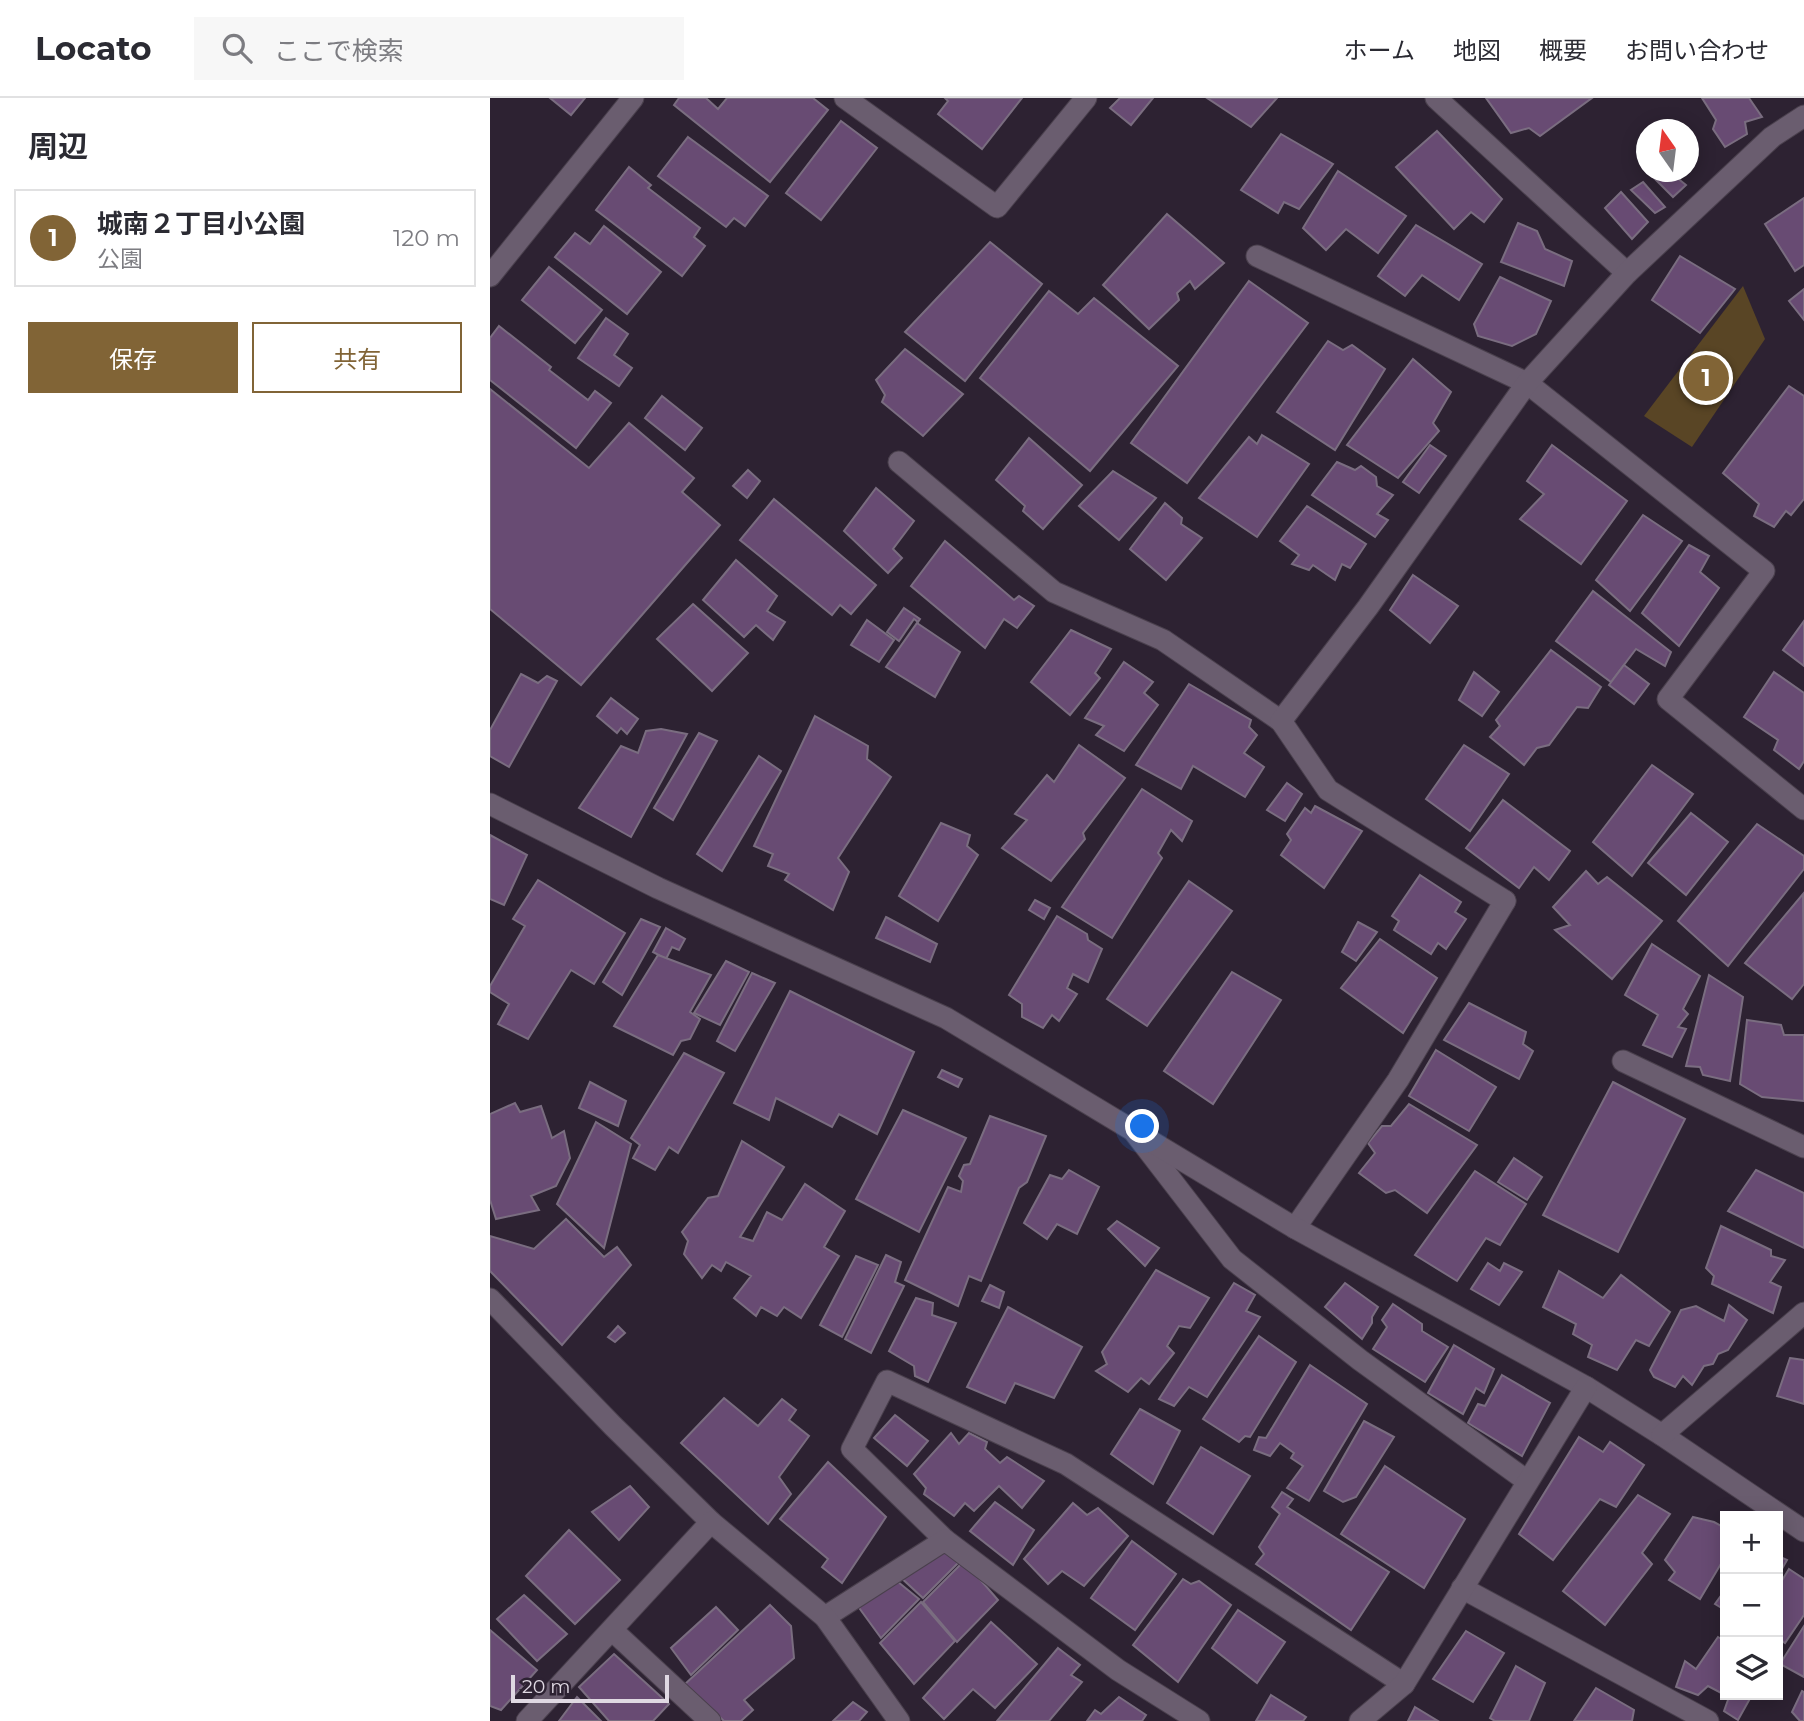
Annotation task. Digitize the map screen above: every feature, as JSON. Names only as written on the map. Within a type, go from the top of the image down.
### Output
[{"type":"street","points":[[490,276],[633,98]]},
{"type":"street","points":[[845,98],[997,206],[1086,98]]},
{"type":"street","points":[[1436,98],[1627,273]]},
{"type":"street","points":[[1281,721],[1368,607],[1527,383],[1627,273],[1772,137],[1804,116]]},
{"type":"street","points":[[1257,256],[1527,383],[1764,570],[1668,699],[1804,809]]},
{"type":"street","points":[[899,462],[1054,592],[1163,640],[1281,721],[1328,790],[1505,901],[1398,1080],[1295,1228]]},
{"type":"street","points":[[490,804],[658,888],[946,1018],[1295,1228],[1586,1387],[1804,1531]]},
{"type":"street","points":[[1623,1060],[1804,1147]]},
{"type":"street","points":[[1135,1133],[1232,1259],[1360,1360],[1527,1481]]},
{"type":"street","points":[[490,1299],[711,1522],[825,1617],[899,1721]]},
{"type":"street","points":[[1662,1435],[1804,1313]]},
{"type":"street","points":[[1199,1721],[1118,1670],[945,1539],[852,1449],[887,1381],[1066,1464],[1404,1684]]},
{"type":"street","points":[[1360,1721],[1404,1684],[1586,1387]]},
{"type":"street","points":[[527,1721],[711,1522]]},
{"type":"street","points":[[825,1617],[945,1539]]},
{"type":"street","points":[[1462,1588],[1708,1721]]},
{"type":"street","points":[[612,1630],[710,1721]]},
{"type":"shaded area","points":[[1743,286],[1765,339],[1692,447],[1644,416]]},
{"type":"building","points":[[550,98],[585,98],[571,115]]},
{"type":"building","points":[[679,98],[706,98],[718,109],[727,98],[813,98],[828,110],[770,182],[674,105]]},
{"type":"building","points":[[945,98],[1022,98],[982,149],[938,114],[948,101]]},
{"type":"building","points":[[1120,98],[1153,98],[1131,125],[1110,108]]},
{"type":"building","points":[[1207,98],[1277,98],[1251,127]]},
{"type":"building","points":[[1486,98],[1592,98],[1540,136],[1529,128],[1511,133]]},
{"type":"building","points":[[1702,98],[1749,98],[1762,117],[1745,122],[1747,134],[1725,147],[1713,129],[1716,120]]},
{"type":"building","points":[[841,121],[877,148],[821,220],[786,193]]},
{"type":"building","points":[[1437,131],[1502,199],[1484,222],[1471,212],[1454,229],[1396,167]]},
{"type":"building","points":[[1281,134],[1333,164],[1299,209],[1284,202],[1278,213],[1241,190]]},
{"type":"building","points":[[688,137],[768,196],[745,226],[734,218],[726,227],[658,176]]},
{"type":"building","points":[[629,167],[651,185],[648,188],[700,228],[694,237],[705,246],[682,276],[596,210]]},
{"type":"building","points":[[1338,171],[1406,216],[1378,253],[1346,229],[1326,250],[1303,228]]},
{"type":"building","points":[[1643,182],[1665,207],[1655,213],[1631,190]]},
{"type":"building","points":[[1658,182],[1682,182],[1686,185],[1673,197]]},
{"type":"building","points":[[1621,192],[1648,222],[1632,239],[1605,208]]},
{"type":"building","points":[[1804,198],[1804,265],[1795,271],[1765,224]]},
{"type":"building","points":[[1167,214],[1224,263],[1195,289],[1190,281],[1177,293],[1179,300],[1149,329],[1103,285]]},
{"type":"building","points":[[1518,223],[1537,231],[1545,249],[1572,261],[1564,286],[1501,262]]},
{"type":"building","points":[[1416,225],[1482,264],[1459,300],[1422,275],[1405,296],[1378,276]]},
{"type":"building","points":[[604,226],[661,272],[627,314],[555,257],[575,233],[590,244]]},
{"type":"building","points":[[990,242],[1042,284],[965,381],[905,332]]},
{"type":"building","points":[[1680,256],[1735,289],[1700,333],[1652,300]]},
{"type":"building","points":[[549,267],[602,310],[575,343],[522,300]]},
{"type":"building","points":[[1500,277],[1551,301],[1536,334],[1512,346],[1478,336],[1474,324]]},
{"type":"building","points":[[1249,281],[1308,323],[1187,483],[1131,443]]},
{"type":"building","points":[[1804,289],[1804,320],[1789,301]]},
{"type":"building","points":[[1049,291],[1078,314],[1094,298],[1178,366],[1090,471],[980,378]]},
{"type":"building","points":[[606,318],[628,334],[614,355],[632,368],[619,386],[578,358]]},
{"type":"building","points":[[499,326],[588,400],[595,391],[611,403],[576,448],[490,380],[490,338]]},
{"type":"building","points":[[1328,341],[1343,350],[1352,345],[1385,369],[1335,450],[1277,412]]},
{"type":"building","points":[[905,349],[963,394],[923,436],[882,402],[885,395],[876,380]]},
{"type":"building","points":[[1413,359],[1451,392],[1433,423],[1439,431],[1398,478],[1347,445]]},
{"type":"building","points":[[1789,386],[1804,396],[1804,499],[1791,515],[1786,511],[1774,527],[1754,516],[1759,504],[1723,473]]},
{"type":"building","points":[[490,389],[589,468],[629,423],[694,478],[682,492],[720,525],[581,685],[490,609]]},
{"type":"building","points":[[662,396],[702,428],[685,450],[645,418]]},
{"type":"building","points":[[1262,435],[1309,464],[1257,537],[1199,498],[1249,437],[1257,444]]},
{"type":"building","points":[[1029,438],[1082,485],[1043,529],[1023,511],[1025,506],[996,480]]},
{"type":"building","points":[[1430,445],[1446,456],[1419,493],[1403,482]]},
{"type":"building","points":[[1552,445],[1627,501],[1581,564],[1520,519],[1544,494],[1527,481]]},
{"type":"building","points":[[1337,462],[1355,470],[1361,466],[1376,477],[1377,486],[1393,495],[1377,514],[1388,520],[1375,537],[1312,495]]},
{"type":"building","points":[[748,470],[760,481],[747,498],[733,486]]},
{"type":"building","points":[[1113,471],[1156,498],[1119,540],[1079,506]]},
{"type":"building","points":[[876,488],[914,521],[893,549],[902,558],[888,573],[844,531]]},
{"type":"building","points":[[774,499],[876,585],[851,614],[840,605],[832,615],[740,540]]},
{"type":"building","points":[[1165,503],[1182,518],[1181,524],[1202,538],[1166,580],[1130,549]]},
{"type":"building","points":[[1307,506],[1366,544],[1350,568],[1342,564],[1335,580],[1313,565],[1309,570],[1292,564],[1299,555],[1280,541]]},
{"type":"building","points":[[1643,515],[1682,541],[1630,611],[1596,580]]},
{"type":"building","points":[[945,541],[1014,600],[1019,596],[1034,606],[1017,628],[1004,619],[985,648],[911,586]]},
{"type":"building","points":[[1689,545],[1709,556],[1700,572],[1719,588],[1679,646],[1642,613]]},
{"type":"building","points":[[736,560],[777,596],[767,611],[785,622],[773,640],[756,625],[744,637],[703,600]]},
{"type":"building","points":[[1413,575],[1458,606],[1430,643],[1390,610]]},
{"type":"building","points":[[1593,591],[1671,652],[1665,666],[1636,649],[1611,682],[1556,641]]},
{"type":"building","points":[[693,604],[748,653],[712,691],[657,639]]},
{"type":"building","points":[[904,608],[920,619],[918,622],[914,619],[899,641],[887,632]]},
{"type":"building","points":[[867,620],[894,640],[879,662],[851,645]]},
{"type":"building","points":[[1804,621],[1804,666],[1783,650]]},
{"type":"building","points":[[917,623],[960,652],[935,697],[886,667]]},
{"type":"building","points":[[1071,630],[1111,649],[1095,673],[1100,678],[1070,715],[1031,682]]},
{"type":"building","points":[[1551,650],[1601,687],[1588,708],[1577,707],[1549,745],[1537,748],[1524,765],[1490,737],[1500,726],[1496,720]]},
{"type":"building","points":[[1124,662],[1153,682],[1144,693],[1158,705],[1124,751],[1096,735],[1104,726],[1085,718]]},
{"type":"building","points":[[1624,665],[1649,684],[1634,704],[1609,685]]},
{"type":"building","points":[[1474,672],[1499,692],[1482,716],[1459,700]]},
{"type":"building","points":[[1774,672],[1804,693],[1804,761],[1799,769],[1774,750],[1778,740],[1744,717]]},
{"type":"building","points":[[521,674],[538,683],[547,676],[557,681],[509,767],[490,756],[490,730]]},
{"type":"building","points":[[1189,684],[1251,720],[1249,727],[1257,735],[1244,753],[1264,767],[1245,797],[1193,766],[1181,789],[1136,765]]},
{"type":"building","points":[[611,698],[638,719],[627,734],[621,728],[617,733],[597,716]]},
{"type":"building","points":[[815,716],[868,746],[867,759],[891,777],[838,858],[849,872],[833,910],[785,880],[789,874],[768,866],[773,854],[754,846]]},
{"type":"building","points":[[661,729],[687,734],[631,837],[579,808],[621,746],[638,753],[646,731]]},
{"type":"building","points":[[699,733],[717,741],[673,820],[654,808]]},
{"type":"building","points":[[1079,745],[1125,778],[1083,833],[1085,839],[1051,881],[1002,848],[1027,820],[1015,814],[1047,775],[1054,782]]},
{"type":"building","points":[[1464,745],[1509,774],[1470,831],[1426,799]]},
{"type":"building","points":[[759,756],[781,771],[722,871],[697,854]]},
{"type":"building","points":[[1652,765],[1693,794],[1632,876],[1593,842]]},
{"type":"building","points":[[1287,783],[1302,794],[1285,821],[1267,810]]},
{"type":"building","points":[[1142,789],[1192,821],[1182,841],[1171,830],[1158,853],[1162,858],[1112,938],[1062,907]]},
{"type":"building","points":[[1503,800],[1570,851],[1549,880],[1534,867],[1519,888],[1466,848]]},
{"type":"building","points":[[1315,806],[1362,831],[1324,888],[1281,855],[1291,840],[1287,834],[1305,808],[1311,813]]},
{"type":"building","points":[[1691,813],[1728,842],[1686,895],[1648,863]]},
{"type":"building","points":[[941,823],[970,835],[967,846],[978,855],[938,921],[899,896]]},
{"type":"building","points":[[1757,824],[1804,856],[1804,869],[1728,966],[1678,921]]},
{"type":"building","points":[[490,835],[527,855],[504,905],[490,899]]},
{"type":"building","points":[[1586,871],[1598,884],[1607,877],[1662,921],[1612,979],[1555,930],[1570,925],[1553,907]]},
{"type":"building","points":[[1420,875],[1461,902],[1455,912],[1466,919],[1446,949],[1438,943],[1431,954],[1394,930],[1399,921],[1392,916]]},
{"type":"building","points":[[538,880],[625,933],[594,984],[571,970],[528,1039],[498,1024],[509,1004],[490,992],[490,986],[525,926],[513,919]]},
{"type":"building","points":[[1189,881],[1232,911],[1147,1026],[1107,999]]},
{"type":"building","points":[[1803,894],[1804,984],[1792,999],[1745,963]]},
{"type":"building","points":[[1035,900],[1050,908],[1044,919],[1029,910]]},
{"type":"building","points":[[1057,916],[1087,934],[1088,940],[1102,949],[1088,982],[1073,974],[1067,988],[1077,994],[1059,1021],[1052,1015],[1043,1028],[1022,1017],[1022,1004],[1009,995]]},
{"type":"building","points":[[886,917],[937,944],[930,962],[876,938]]},
{"type":"building","points":[[641,919],[660,927],[622,995],[603,982]]},
{"type":"building","points":[[1358,922],[1377,932],[1356,961],[1342,952]]},
{"type":"building","points":[[666,928],[685,939],[679,950],[672,947],[666,959],[653,952]]},
{"type":"building","points":[[1380,939],[1437,978],[1403,1033],[1341,988]]},
{"type":"building","points":[[1652,944],[1700,976],[1683,1009],[1688,1014],[1678,1027],[1686,1029],[1672,1057],[1643,1045],[1658,1015],[1625,995]]},
{"type":"building","points":[[658,955],[711,975],[690,1012],[700,1019],[690,1039],[681,1041],[673,1055],[614,1026]]},
{"type":"building","points":[[726,961],[749,972],[720,1025],[694,1013]]},
{"type":"building","points":[[1232,972],[1281,1000],[1213,1104],[1164,1071]]},
{"type":"building","points":[[752,973],[775,983],[735,1051],[717,1041]]},
{"type":"building","points":[[1709,975],[1743,997],[1730,1081],[1703,1075],[1700,1067],[1686,1066]]},
{"type":"building","points":[[790,991],[914,1052],[877,1134],[839,1114],[832,1127],[776,1098],[769,1120],[734,1103]]},
{"type":"building","points":[[1469,1003],[1526,1032],[1523,1044],[1533,1051],[1519,1079],[1444,1040]]},
{"type":"building","points":[[1747,1020],[1781,1025],[1784,1035],[1804,1035],[1804,1101],[1762,1097],[1740,1084]]},
{"type":"building","points":[[1436,1050],[1496,1087],[1469,1131],[1409,1096]]},
{"type":"building","points":[[684,1053],[724,1073],[678,1153],[669,1147],[655,1170],[633,1158],[640,1145],[631,1138]]},
{"type":"building","points":[[942,1070],[962,1079],[958,1087],[938,1077]]},
{"type":"building","points":[[590,1082],[626,1101],[618,1126],[579,1108]]},
{"type":"building","points":[[1613,1082],[1685,1119],[1618,1252],[1543,1215]]},
{"type":"building","points":[[515,1103],[520,1112],[541,1106],[552,1138],[564,1131],[570,1158],[556,1186],[531,1196],[539,1210],[496,1219],[490,1200],[490,1114]]},
{"type":"building","points":[[1409,1104],[1477,1145],[1427,1213],[1395,1190],[1386,1193],[1359,1173],[1375,1153],[1368,1143],[1382,1126],[1391,1126]]},
{"type":"building","points":[[903,1110],[966,1138],[919,1232],[856,1199]]},
{"type":"building","points":[[990,1116],[1046,1136],[1027,1182],[1019,1188],[981,1281],[969,1276],[958,1306],[905,1280],[948,1187],[961,1192],[963,1181],[959,1176],[964,1165],[970,1164]]},
{"type":"building","points":[[596,1122],[631,1144],[604,1248],[557,1204]]},
{"type":"building","points":[[742,1141],[784,1167],[740,1237],[753,1241],[767,1212],[782,1220],[805,1184],[845,1211],[824,1247],[839,1256],[801,1318],[784,1307],[777,1316],[761,1307],[756,1316],[734,1298],[751,1276],[726,1262],[721,1271],[712,1265],[702,1278],[684,1254],[688,1241],[682,1232],[708,1198],[718,1196]]},
{"type":"building","points":[[1514,1158],[1542,1177],[1527,1200],[1498,1182]]},
{"type":"building","points":[[1069,1170],[1099,1187],[1077,1234],[1057,1224],[1047,1239],[1024,1223],[1050,1175],[1062,1179]]},
{"type":"building","points":[[1756,1170],[1804,1193],[1804,1248],[1728,1211]]},
{"type":"building","points":[[1475,1171],[1526,1204],[1500,1245],[1486,1238],[1457,1281],[1415,1255]]},
{"type":"building","points":[[566,1219],[604,1257],[617,1247],[631,1265],[562,1345],[490,1271],[490,1236],[534,1249]]},
{"type":"building","points":[[1117,1221],[1159,1248],[1145,1266],[1108,1229]]},
{"type":"building","points":[[1721,1226],[1771,1250],[1771,1256],[1785,1260],[1770,1282],[1781,1287],[1773,1313],[1712,1284],[1714,1276],[1706,1268]]},
{"type":"building","points":[[886,1255],[901,1262],[895,1282],[904,1286],[871,1353],[845,1339]]},
{"type":"building","points":[[856,1256],[878,1265],[842,1337],[820,1325]]},
{"type":"building","points":[[1488,1263],[1500,1271],[1504,1263],[1522,1272],[1499,1305],[1471,1289]]},
{"type":"building","points":[[1156,1270],[1209,1298],[1190,1328],[1179,1326],[1167,1346],[1174,1353],[1149,1384],[1141,1378],[1128,1392],[1096,1371],[1107,1364],[1102,1352]]},
{"type":"building","points":[[1559,1271],[1603,1298],[1621,1275],[1670,1312],[1649,1346],[1636,1340],[1617,1370],[1588,1357],[1592,1345],[1573,1334],[1576,1324],[1543,1307]]},
{"type":"building","points":[[1234,1283],[1255,1295],[1246,1311],[1260,1317],[1207,1397],[1189,1387],[1174,1406],[1159,1399]]},
{"type":"building","points":[[1345,1283],[1378,1307],[1362,1339],[1325,1307]]},
{"type":"building","points":[[990,1285],[1004,1292],[999,1308],[982,1301]]},
{"type":"building","points":[[916,1298],[933,1303],[932,1315],[956,1323],[928,1382],[915,1376],[914,1366],[889,1351]]},
{"type":"building","points":[[1393,1304],[1422,1324],[1422,1331],[1448,1347],[1425,1382],[1373,1349],[1387,1327],[1382,1320]]},
{"type":"building","points":[[1729,1305],[1747,1320],[1728,1350],[1718,1354],[1713,1364],[1704,1366],[1692,1385],[1683,1376],[1675,1387],[1654,1377],[1650,1370],[1681,1310],[1696,1306],[1724,1321]]},
{"type":"building","points":[[1008,1307],[1082,1347],[1054,1398],[1015,1383],[1005,1403],[967,1387]]},
{"type":"building","points":[[618,1326],[625,1333],[615,1342],[608,1337]]},
{"type":"building","points":[[1259,1336],[1296,1362],[1250,1437],[1245,1436],[1239,1442],[1203,1419]]},
{"type":"building","points":[[1454,1345],[1494,1369],[1484,1393],[1476,1388],[1463,1414],[1428,1393]]},
{"type":"building","points":[[1790,1358],[1804,1360],[1804,1404],[1777,1396]]},
{"type":"building","points":[[1310,1365],[1367,1404],[1309,1501],[1287,1488],[1303,1466],[1291,1458],[1294,1453],[1280,1443],[1270,1456],[1254,1450],[1259,1437],[1266,1438]]},
{"type":"building","points":[[1502,1375],[1550,1403],[1522,1456],[1468,1423],[1478,1404],[1485,1406]]},
{"type":"building","points":[[724,1398],[758,1426],[782,1399],[796,1410],[789,1420],[809,1436],[779,1477],[791,1494],[768,1524],[681,1443]]},
{"type":"building","points":[[1140,1409],[1180,1431],[1153,1484],[1111,1454]]},
{"type":"building","points":[[895,1415],[928,1441],[907,1466],[874,1438]]},
{"type":"building","points":[[1364,1421],[1394,1437],[1356,1497],[1343,1502],[1324,1491]]},
{"type":"building","points":[[951,1433],[959,1444],[969,1433],[987,1442],[985,1449],[1000,1463],[1007,1457],[1044,1481],[1022,1508],[999,1486],[974,1511],[965,1503],[954,1516],[924,1494],[926,1488],[914,1474]]},
{"type":"building","points":[[1579,1437],[1603,1452],[1610,1442],[1644,1465],[1616,1507],[1600,1499],[1553,1560],[1519,1534]]},
{"type":"building","points":[[1201,1447],[1250,1476],[1213,1534],[1167,1503]]},
{"type":"building","points":[[828,1462],[886,1517],[842,1583],[822,1567],[828,1559],[780,1519]]},
{"type":"building","points":[[1385,1466],[1465,1519],[1424,1588],[1341,1534]]},
{"type":"building","points":[[630,1486],[649,1507],[619,1540],[592,1512]]},
{"type":"building","points":[[1282,1492],[1293,1499],[1287,1507],[1389,1572],[1351,1630],[1256,1564],[1264,1554],[1259,1547],[1280,1514],[1272,1507]]},
{"type":"building","points":[[1638,1495],[1670,1514],[1642,1553],[1652,1564],[1605,1625],[1563,1591]]},
{"type":"building","points":[[995,1502],[1034,1530],[1013,1565],[970,1531]]},
{"type":"building","points":[[1073,1503],[1087,1515],[1098,1508],[1128,1536],[1084,1586],[1062,1571],[1048,1584],[1024,1559]]},
{"type":"building","points":[[1693,1517],[1720,1525],[1720,1565],[1700,1599],[1669,1580],[1675,1572],[1665,1560]]},
{"type":"building","points":[[569,1530],[620,1580],[575,1624],[526,1576]]},
{"type":"building","points":[[1132,1541],[1176,1574],[1135,1630],[1091,1598]]},
{"type":"building","points":[[943,1542],[963,1558],[923,1598],[897,1574]]},
{"type":"building","points":[[964,1561],[998,1600],[957,1642],[923,1602]]},
{"type":"building","points":[[1789,1569],[1804,1579],[1804,1615],[1785,1643],[1783,1642],[1783,1579]]},
{"type":"building","points":[[892,1577],[919,1599],[881,1638],[857,1605]]},
{"type":"building","points":[[1183,1579],[1191,1584],[1199,1581],[1231,1605],[1178,1682],[1133,1645]]},
{"type":"building","points":[[524,1595],[567,1634],[537,1661],[497,1619]]},
{"type":"building","points":[[921,1602],[955,1641],[914,1684],[880,1643]]},
{"type":"building","points":[[770,1605],[791,1626],[794,1658],[744,1700],[753,1710],[741,1721],[724,1721],[684,1685]]},
{"type":"building","points":[[716,1607],[738,1630],[691,1675],[671,1648]]},
{"type":"building","points":[[1238,1610],[1285,1642],[1257,1683],[1212,1648]]},
{"type":"building","points":[[991,1622],[1037,1664],[995,1708],[973,1689],[944,1719],[923,1698]]},
{"type":"building","points":[[1804,1626],[1804,1677],[1783,1666],[1783,1659]]},
{"type":"building","points":[[490,1630],[537,1670],[501,1710],[490,1706]]},
{"type":"building","points":[[1466,1631],[1504,1653],[1473,1702],[1433,1679]]},
{"type":"building","points":[[1718,1637],[1720,1638],[1720,1692],[1708,1686],[1698,1695],[1676,1687],[1685,1661],[1696,1669]]},
{"type":"building","points":[[1058,1648],[1080,1665],[1071,1675],[1082,1682],[1049,1721],[997,1721]]},
{"type":"building","points":[[614,1654],[669,1704],[653,1721],[609,1721],[579,1687]]},
{"type":"building","points":[[1516,1666],[1545,1683],[1529,1721],[1495,1721],[1490,1718]]},
{"type":"building","points":[[1596,1688],[1634,1710],[1632,1721],[1574,1721]]},
{"type":"building","points":[[1802,1691],[1804,1721],[1800,1721],[1792,1712]]},
{"type":"building","points":[[1271,1695],[1306,1717],[1303,1721],[1256,1721]]},
{"type":"building","points":[[577,1697],[601,1721],[559,1721]]},
{"type":"building","points":[[1119,1697],[1146,1715],[1142,1721],[1087,1721],[1095,1710],[1101,1714]]},
{"type":"building","points":[[1728,1700],[1749,1700],[1738,1720],[1724,1711]]},
{"type":"building","points":[[853,1702],[867,1712],[859,1721],[833,1721]]},
{"type":"building","points":[[1415,1707],[1438,1721],[1408,1721]]},
{"type":"place","name":"城南２丁目小公園","points":[[1706,378]]}]
